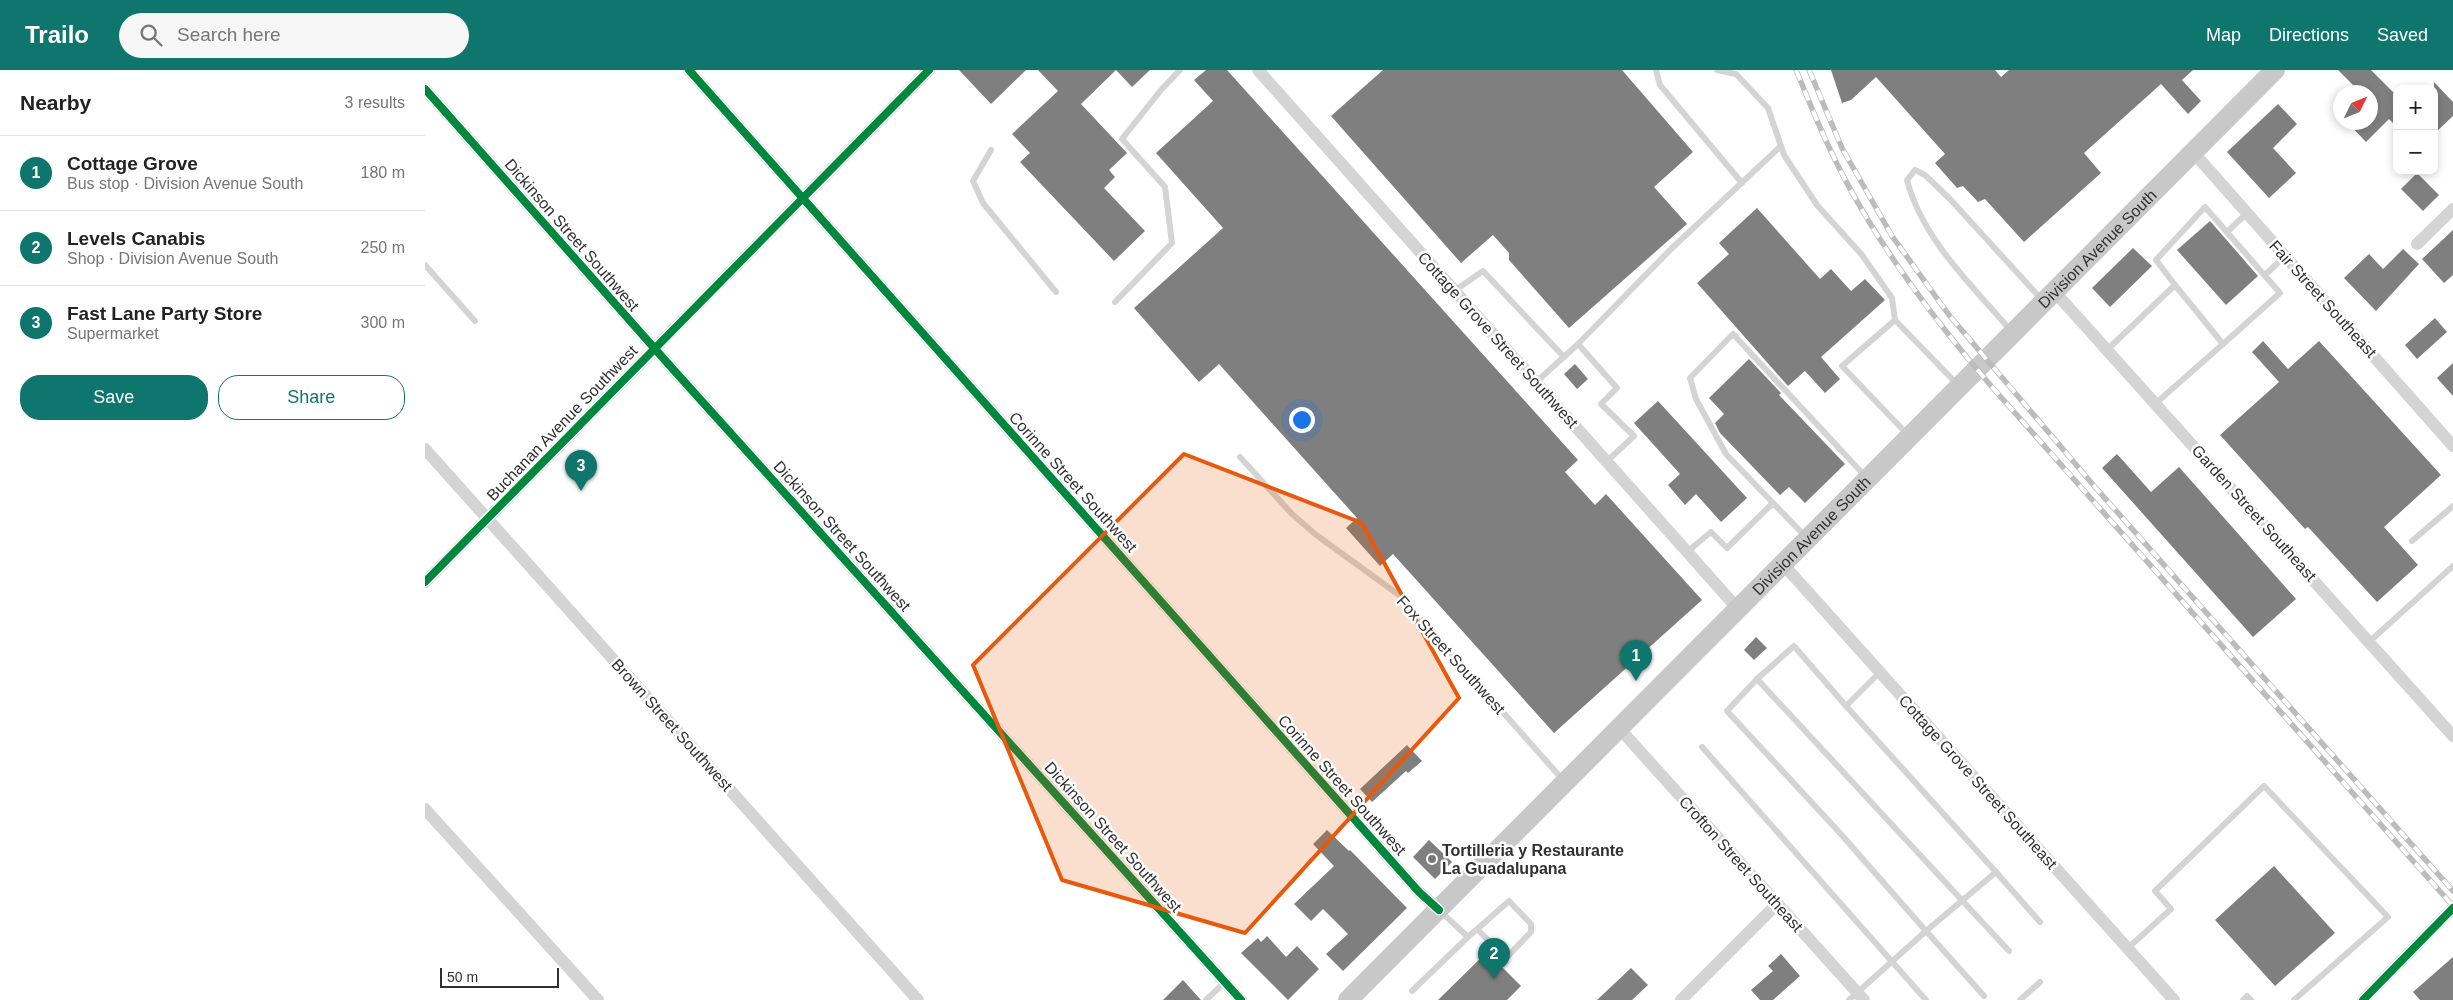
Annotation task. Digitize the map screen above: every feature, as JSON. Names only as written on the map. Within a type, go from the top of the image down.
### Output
[{"type":"main road","name":"Division Avenue South","points":[[1348,1000],[2275,70]]},
{"type":"street","name":"Corinne Street Southwest","points":[[689,70],[1405,877],[1439,910]]},
{"type":"street","name":"Buchanan Avenue Southwest","points":[[425,582],[929,70]]},
{"type":"street","name":"Cottage Grove Street Southwest","points":[[1257,70],[1738,610]]},
{"type":"street","name":"Dickinson Street Southwest","points":[[425,89],[654,348],[1241,1000]]},
{"type":"street","name":"Fair Street Southeast","points":[[2193,152],[2453,446]]},
{"type":"street","points":[[2417,244],[2453,209]]},
{"type":"street","name":"Garden Street Southeast","points":[[2049,296],[2107,350],[2453,736]]},
{"type":"street","name":"Brown Street Southwest","points":[[425,449],[918,1000]]},
{"type":"street","name":"Cottage Grove Street Southeast","points":[[1782,563],[2174,1000]]},
{"type":"street","name":"Crofton Street Southeast","points":[[1619,728],[1777,904],[1857,998]]},
{"type":"street","points":[[425,809],[598,1000]]},
{"type":"street","points":[[1681,1000],[1777,904]]},
{"type":"street","points":[[2363,1000],[2453,908]]},
{"type":"lane","points":[[1115,302],[1172,243],[1165,187],[1122,139],[1161,90],[1180,70]]},
{"type":"lane","points":[[1656,70],[1660,85],[1742,183]]},
{"type":"lane","points":[[1717,70],[1736,74],[1768,108],[1784,155],[1817,205],[1862,255],[1892,298],[1895,320],[1959,386]]},
{"type":"lane","points":[[1535,383],[1578,344],[1671,249],[1781,146]]},
{"type":"lane","points":[[991,150],[973,181],[983,203],[1057,292]]},
{"type":"lane","points":[[2013,333],[1940,249],[1910,194],[1907,180],[1915,170],[1925,175],[2049,296]]},
{"type":"lane","points":[[2155,404],[2223,344],[2280,293],[2205,207],[2155,260],[2223,344]]},
{"type":"lane","points":[[2227,232],[2247,213]]},
{"type":"lane","points":[[2265,275],[2285,256]]},
{"type":"lane","points":[[425,265],[475,321]]},
{"type":"lane","points":[[1453,291],[1483,271],[1564,357]]},
{"type":"lane","points":[[2107,350],[2175,285]]},
{"type":"lane","points":[[1895,320],[1843,366],[1909,436]]},
{"type":"lane","points":[[1807,538],[1726,454],[1696,399],[1690,378],[1733,334],[1867,478]]},
{"type":"lane","points":[[1578,344],[1617,388],[1601,404],[1634,436],[1606,462]]},
{"type":"lane","name":"Fox Street Southwest","points":[[1240,457],[1292,514],[1309,529],[1399,595],[1565,782]]},
{"type":"lane","points":[[1687,552],[1711,532],[1727,548],[1773,503]]},
{"type":"lane","points":[[2412,541],[2453,506]]},
{"type":"lane","points":[[2369,642],[2453,566]]},
{"type":"lane","points":[[1984,996],[1839,832],[1727,711],[1757,679],[1794,646],[2041,922]]},
{"type":"lane","points":[[1846,706],[1880,672]]},
{"type":"lane","points":[[1757,679],[2009,951]]},
{"type":"lane","points":[[1702,747],[1926,1000]]},
{"type":"lane","points":[[2128,948],[2171,909],[2155,891],[2264,786],[2388,916],[2294,1000]]},
{"type":"lane","points":[[1857,998],[1926,931],[1996,872]]},
{"type":"lane","points":[[1412,991],[1468,937],[1477,929],[1509,901],[1531,924],[1531,932],[1506,958],[1477,929]]},
{"type":"lane","points":[[1439,910],[1468,937]]},
{"type":"lane","points":[[1206,1000],[1225,982]]},
{"type":"lane","points":[[2020,1000],[2040,982]]},
{"type":"lane","points":[[2243,1000],[2247,996],[2251,1000]]},
{"type":"highlighted area","points":[[1184,454],[1362,523],[1459,698],[1245,933],[1062,880],[973,665]]},
{"type":"building","points":[[959,70],[1026,70],[991,104]]},
{"type":"building","points":[[1038,70],[1116,70],[1081,104],[1127,153],[1109,170],[1115,177],[1104,188],[1145,231],[1114,261],[1020,162],[1030,153],[1012,134],[1058,91]]},
{"type":"building","points":[[1116,70],[1150,70],[1132,87]]},
{"type":"building","points":[[1206,70],[1227,70],[1578,460],[1565,472],[1595,505],[1606,494],[1702,600],[1554,733],[1393,554],[1380,566],[1346,528],[1357,518],[1219,364],[1199,382],[1134,308],[1223,228],[1156,153],[1213,101],[1194,80]]},
{"type":"building","points":[[1383,70],[1622,70],[1693,152],[1654,187],[1687,224],[1569,328],[1509,260],[1509,253],[1493,235],[1461,263],[1331,116]]},
{"type":"building","points":[[1831,70],[1995,70],[2001,77],[2009,70],[2193,70],[2182,80],[2201,101],[2188,114],[2161,84],[2084,153],[2101,173],[2024,242],[1985,199],[1978,202],[1963,186],[1957,188],[1935,163],[1945,154],[1876,77],[1851,100],[1842,103]]},
{"type":"building","points":[[2338,70],[2371,70],[2393,92],[2393,123],[2389,119],[2378,130],[2378,85],[2353,85]]},
{"type":"building","points":[[2438,86],[2453,102],[2453,116],[2438,130]]},
{"type":"building","points":[[2278,104],[2297,124],[2273,148],[2296,173],[2269,198],[2227,152]]},
{"type":"building","points":[[2355,130],[2378,130],[2366,142]]},
{"type":"building","points":[[2415,175],[2419,175],[2439,195],[2423,211],[2401,189]]},
{"type":"building","points":[[1757,208],[1820,279],[1831,269],[1851,291],[1865,279],[1885,300],[1821,357],[1840,379],[1825,393],[1805,371],[1788,386],[1697,283],[1729,254],[1719,243]]},
{"type":"building","points":[[2210,221],[2258,276],[2226,305],[2177,250]]},
{"type":"building","points":[[2453,230],[2453,275],[2444,283],[2422,259]]},
{"type":"building","points":[[2133,248],[2152,266],[2110,307],[2092,288]]},
{"type":"building","points":[[2403,249],[2419,264],[2376,311],[2344,278],[2369,254],[2383,269]]},
{"type":"building","points":[[2435,318],[2447,332],[2417,359],[2405,345]]},
{"type":"building","points":[[2263,341],[2288,369],[2319,341],[2441,475],[2384,527],[2418,565],[2377,602],[2308,527],[2305,529],[2220,435],[2279,382],[2252,352]]},
{"type":"building","points":[[1749,359],[1781,393],[1779,395],[1845,464],[1805,503],[1789,487],[1780,495],[1720,433],[1715,423],[1724,414],[1709,398]]},
{"type":"building","points":[[2453,363],[2453,396],[2437,378]]},
{"type":"building","points":[[1575,364],[1588,379],[1577,389],[1564,374]]},
{"type":"building","points":[[1658,401],[1747,498],[1721,522],[1696,494],[1685,505],[1668,485],[1680,474],[1634,423]]},
{"type":"building","points":[[2117,454],[2151,492],[2179,467],[2296,599],[2253,637],[2102,468]]},
{"type":"building","points":[[1756,637],[1767,648],[1754,660],[1744,650]]},
{"type":"building","points":[[1407,745],[1422,761],[1408,773],[1406,771],[1372,802],[1360,789]]},
{"type":"building","points":[[1327,830],[1350,850],[1407,908],[1343,971],[1326,954],[1348,934],[1323,909],[1311,921],[1294,904],[1334,866],[1313,844]]},
{"type":"building","name":"Tortilleria y Restaurante La Guadalupana","points":[[1429,840],[1452,862],[1435,879],[1413,857]]},
{"type":"building","points":[[2274,866],[2335,933],[2275,986],[2215,920]]},
{"type":"building","points":[[1267,936],[1286,957],[1297,946],[1319,969],[1288,1000],[1241,953],[1258,938],[1261,942]]},
{"type":"building","points":[[1487,952],[1521,986],[1507,1000],[1438,1000]]},
{"type":"building","points":[[1781,954],[1800,976],[1773,1000],[1760,1000],[1751,990],[1773,971],[1768,966]]},
{"type":"building","points":[[2453,957],[2453,1000],[2420,1000],[2413,992]]},
{"type":"building","points":[[1631,968],[1648,985],[1632,1000],[1597,1000]]},
{"type":"building","points":[[1183,980],[1201,1000],[1163,1000]]},
{"type":"railway","points":[[1796,70],[1829,147],[1863,211],[1902,273],[1946,331],[1992,387],[2453,906]]},
{"type":"railway","points":[[1809,70],[1842,148],[1892,236],[1949,315],[2095,487],[2453,891]]},
{"type":"cycle path","points":[[689,70],[1419,892],[1439,910]]},
{"type":"cycle path","points":[[425,582],[929,70]]},
{"type":"cycle path","points":[[425,89],[671,367],[1241,1000]]},
{"type":"cycle path","points":[[2363,1000],[2453,908]]},
{"type":"place","name":"Fast Lane Party Store","points":[[581,491]]},
{"type":"place","name":"Cottage Grove","points":[[1636,681]]},
{"type":"place","name":"Tortilleria y Restaurante La Guadalupana","points":[[1432,859]]},
{"type":"place","name":"Levels Canabis","points":[[1494,979]]}]
